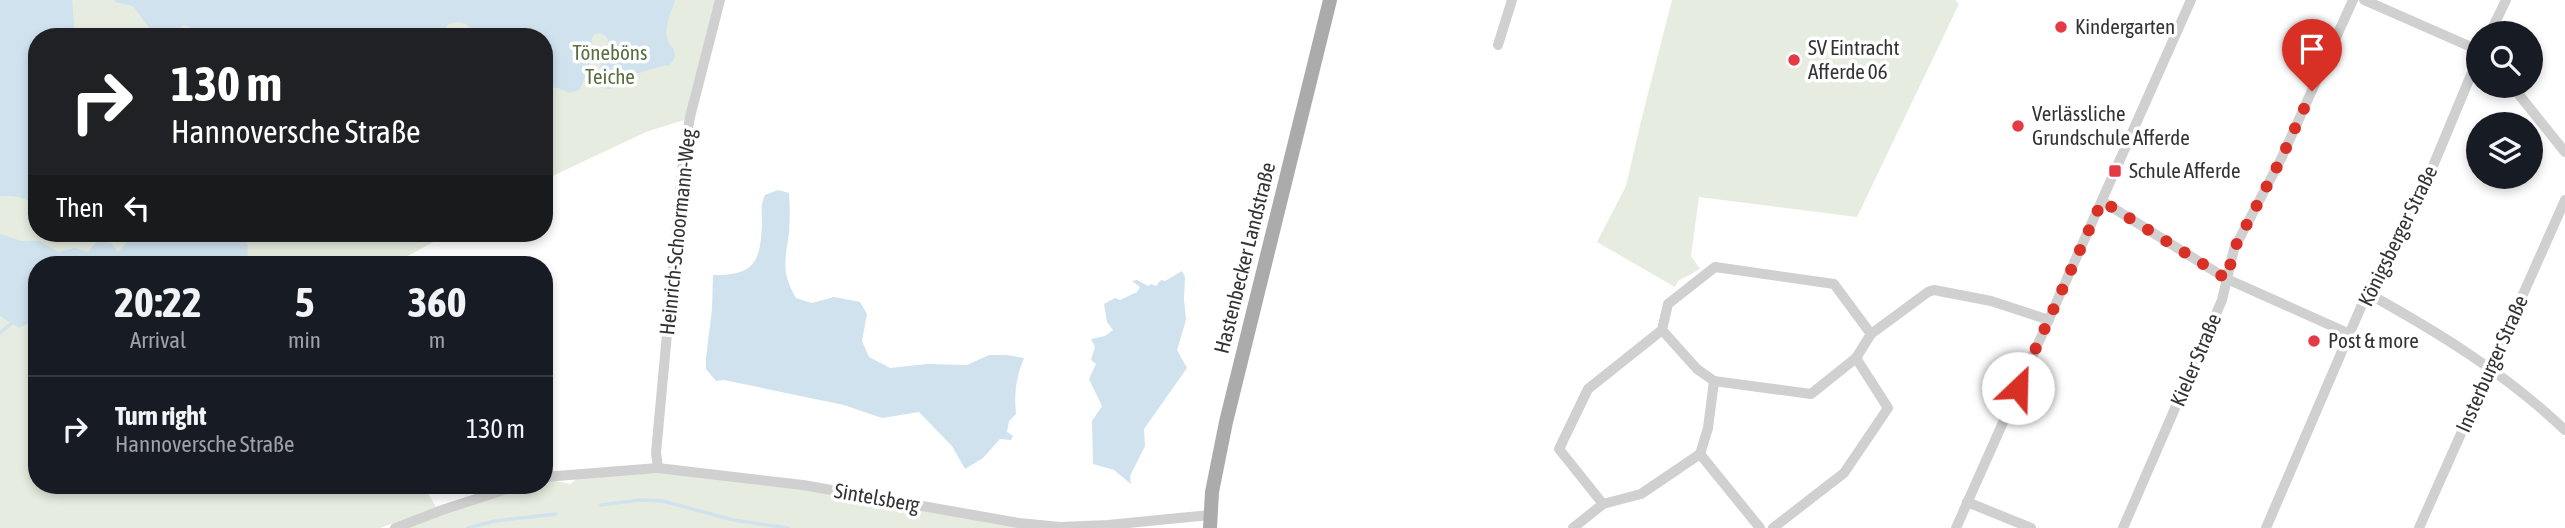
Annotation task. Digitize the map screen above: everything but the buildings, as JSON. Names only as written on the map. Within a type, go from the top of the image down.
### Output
[{"type":"main road","name":"Hastenbecker Landstraße","points":[[1210,521],[1226,422],[1330,0]]},
{"type":"street","name":"Heinrich-Schoormann-Weg","points":[[658,468],[656,453],[684,150],[720,0]]},
{"type":"street","points":[[1498,45],[1512,0]]},
{"type":"street","points":[[1956,528],[2191,0]]},
{"type":"street","name":"Kieler Straße","points":[[2123,528],[2222,300],[2234,249],[2281,159],[2353,0]]},
{"type":"street","points":[[2364,0],[2466,45]]},
{"type":"street","points":[[2496,21],[2506,0]]},
{"type":"street","name":"Königsberger Straße","points":[[2266,528],[2367,293],[2433,166],[2466,87]]},
{"type":"street","points":[[2522,98],[2565,152]]},
{"type":"street","name":"Insterburger Straße","points":[[2419,528],[2565,200]]},
{"type":"street","points":[[2102,201],[2227,279],[2350,334]]},
{"type":"street","points":[[1603,504],[1559,449],[1588,389],[1662,330],[1668,304],[1715,267],[1834,284],[1871,334]]},
{"type":"street","points":[[1662,330],[1697,369],[1714,381],[1811,394],[1856,358],[1871,334],[1934,290],[1992,301],[2049,320]]},
{"type":"street","points":[[2367,293],[2414,318],[2490,368],[2535,402],[2565,430]]},
{"type":"street","points":[[1773,528],[1844,473],[1888,408],[1856,358]]},
{"type":"street","points":[[1573,528],[1603,504],[1641,494],[1700,454],[1708,428],[1714,381]]},
{"type":"street","points":[[1700,454],[1760,528]]},
{"type":"street","name":"Sintelsberg","points":[[553,476],[658,468],[803,485],[1019,523],[1060,527],[1210,521]]},
{"type":"street","points":[[395,528],[491,494]]},
{"type":"street","points":[[1967,502],[2031,528]]},
{"type":"green space","name":"Töneböns Teiche","points":[[0,0],[717,0],[687,119],[646,132],[553,176],[553,28],[28,28],[28,242],[433,242],[408,256],[28,256],[28,494],[428,494],[436,507],[380,528],[0,528]]},
{"type":"green space","name":"SV Eintracht Afferde 06","points":[[1672,0],[1955,0],[1959,4],[1857,217],[1699,197],[1691,256],[1700,269],[1678,281],[1675,287],[1597,242],[1626,186]]},
{"type":"green space","points":[[660,473],[803,485],[1060,528],[405,528],[507,494],[553,494],[553,480],[570,484],[579,477]]},
{"type":"water","points":[[0,0],[72,0],[74,28],[28,28],[28,201],[0,196]]},
{"type":"water","name":"Töneböns Teiche","points":[[675,0],[666,33],[675,57],[670,65],[639,73],[611,89],[602,88],[599,75],[607,50],[607,37],[601,33],[594,34],[590,60],[582,83],[579,90],[569,93],[553,87],[553,28],[471,28],[457,22],[446,28],[191,28],[184,25],[180,28],[149,28],[133,6],[115,2]]},
{"type":"water","points":[[778,190],[789,193],[785,266],[796,298],[812,303],[834,297],[860,302],[867,314],[862,341],[869,357],[890,368],[927,364],[967,365],[989,355],[1024,358],[1016,385],[1016,414],[1009,421],[1007,432],[1013,436],[1011,440],[1000,439],[983,458],[965,469],[952,446],[919,412],[882,418],[844,405],[724,380],[716,381],[706,369],[713,275],[738,273],[753,263],[760,246],[763,199],[765,195]]},
{"type":"water","points":[[0,234],[21,241],[42,242],[58,252],[75,248],[88,252],[96,242],[105,242],[112,244],[118,252],[127,242],[246,242],[248,246],[247,256],[28,256],[28,324],[19,328],[0,316]]},
{"type":"water","points":[[1182,271],[1185,277],[1186,320],[1177,350],[1187,368],[1144,429],[1145,446],[1130,476],[1131,484],[1114,470],[1093,464],[1092,421],[1102,406],[1089,379],[1096,364],[1091,360],[1095,347],[1091,339],[1105,336],[1113,330],[1107,322],[1104,304],[1137,292],[1140,287],[1132,281],[1156,286],[1161,280],[1165,281]]},
{"type":"waterway","points":[[0,333],[12,323]]},
{"type":"waterway","points":[[601,505],[640,500],[663,501],[733,520],[788,528]]},
{"type":"waterway","points":[[468,528],[495,521],[556,514]]},
{"type":"place","name":"Kindergarten","points":[[2061,27]]},
{"type":"place","name":"SV Eintracht Afferde 06","points":[[1794,60]]},
{"type":"place","name":"Verlässliche Grundschule Afferde","points":[[2018,126]]},
{"type":"place","name":"Schule Afferde","points":[[2115,171]]},
{"type":"place","name":"Post & more","points":[[2314,341]]},
{"type":"route","points":[[2018,388],[2102,201],[2227,279],[2234,249],[2281,159],[2312,91]]}]
